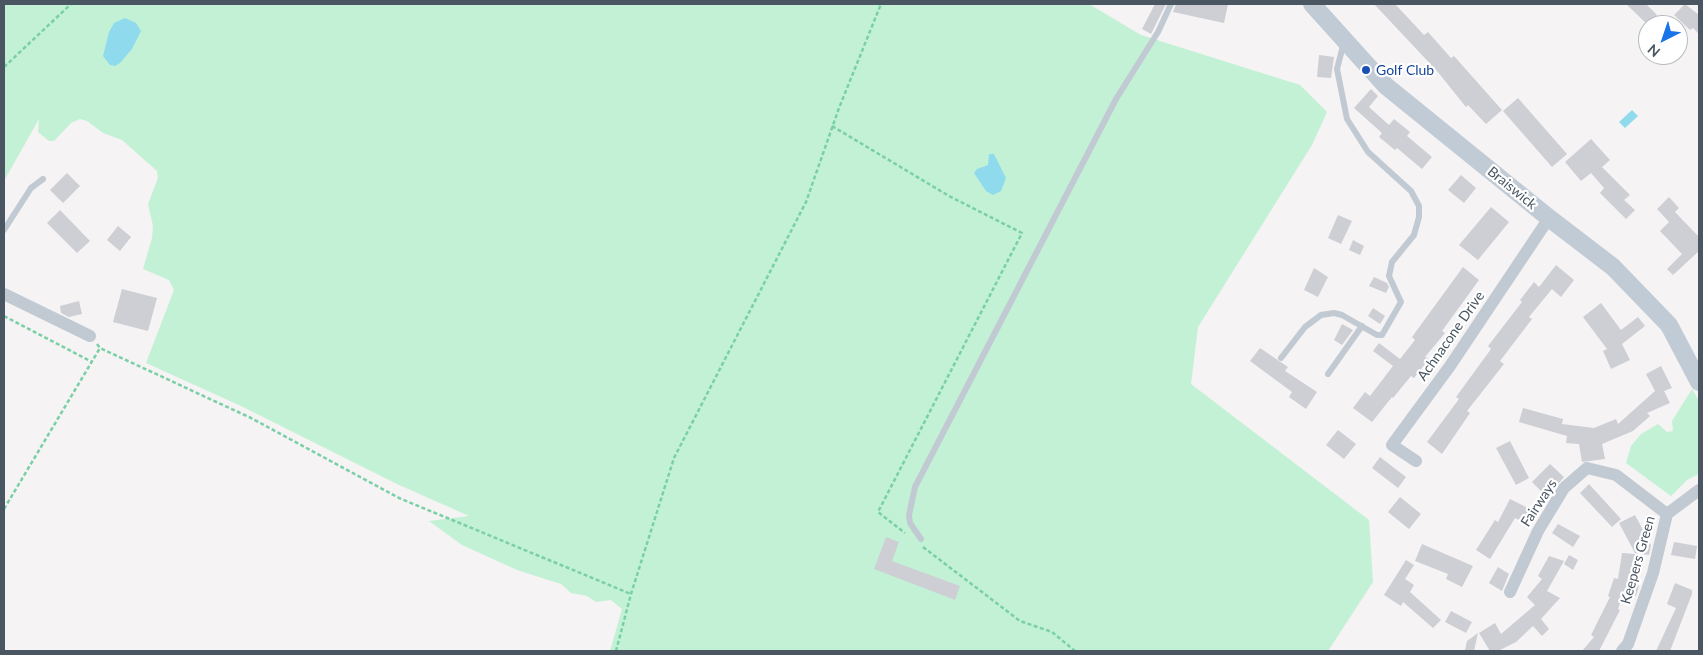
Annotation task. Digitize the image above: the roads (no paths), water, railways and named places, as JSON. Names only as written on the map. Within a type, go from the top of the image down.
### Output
[{"type":"main road","name":"Braiswick","points":[[1312,4],[1386,86],[1549,218],[1614,267],[1668,325],[1699,382]]},
{"type":"street","name":"Achnacone Drive","points":[[1416,461],[1392,445],[1455,359],[1549,218]]},
{"type":"street","points":[[4,294],[90,336]]},
{"type":"street","name":"Fairways","points":[[1510,592],[1538,531],[1564,488],[1587,468],[1616,475],[1668,514]]},
{"type":"street","name":"Keepers Green","points":[[1622,651],[1628,644],[1653,573],[1668,514],[1699,490]]},
{"type":"lane","points":[[919,541],[910,523],[909,515],[916,487],[1116,99],[1158,32],[1171,4]]},
{"type":"lane","points":[[1281,358],[1305,327],[1321,315],[1334,313],[1377,335],[1382,335],[1401,302],[1389,276],[1392,262],[1414,235],[1419,217],[1419,206],[1411,191],[1368,152],[1347,119],[1337,69],[1345,39]]},
{"type":"lane","points":[[4,230],[31,188],[42,179]]},
{"type":"lane","points":[[1328,374],[1362,326]]},
{"type":"water","points":[[125,18],[136,23],[141,31],[132,49],[120,63],[115,66],[110,65],[103,56],[109,32],[114,23]]},
{"type":"water","points":[[1632,110],[1638,116],[1625,128],[1619,122]]},
{"type":"water","points":[[989,154],[994,154],[1006,178],[1001,191],[993,195],[986,191],[974,173],[977,169],[988,165]]},
{"type":"place","name":"Golf Club","points":[[1366,70]]}]
